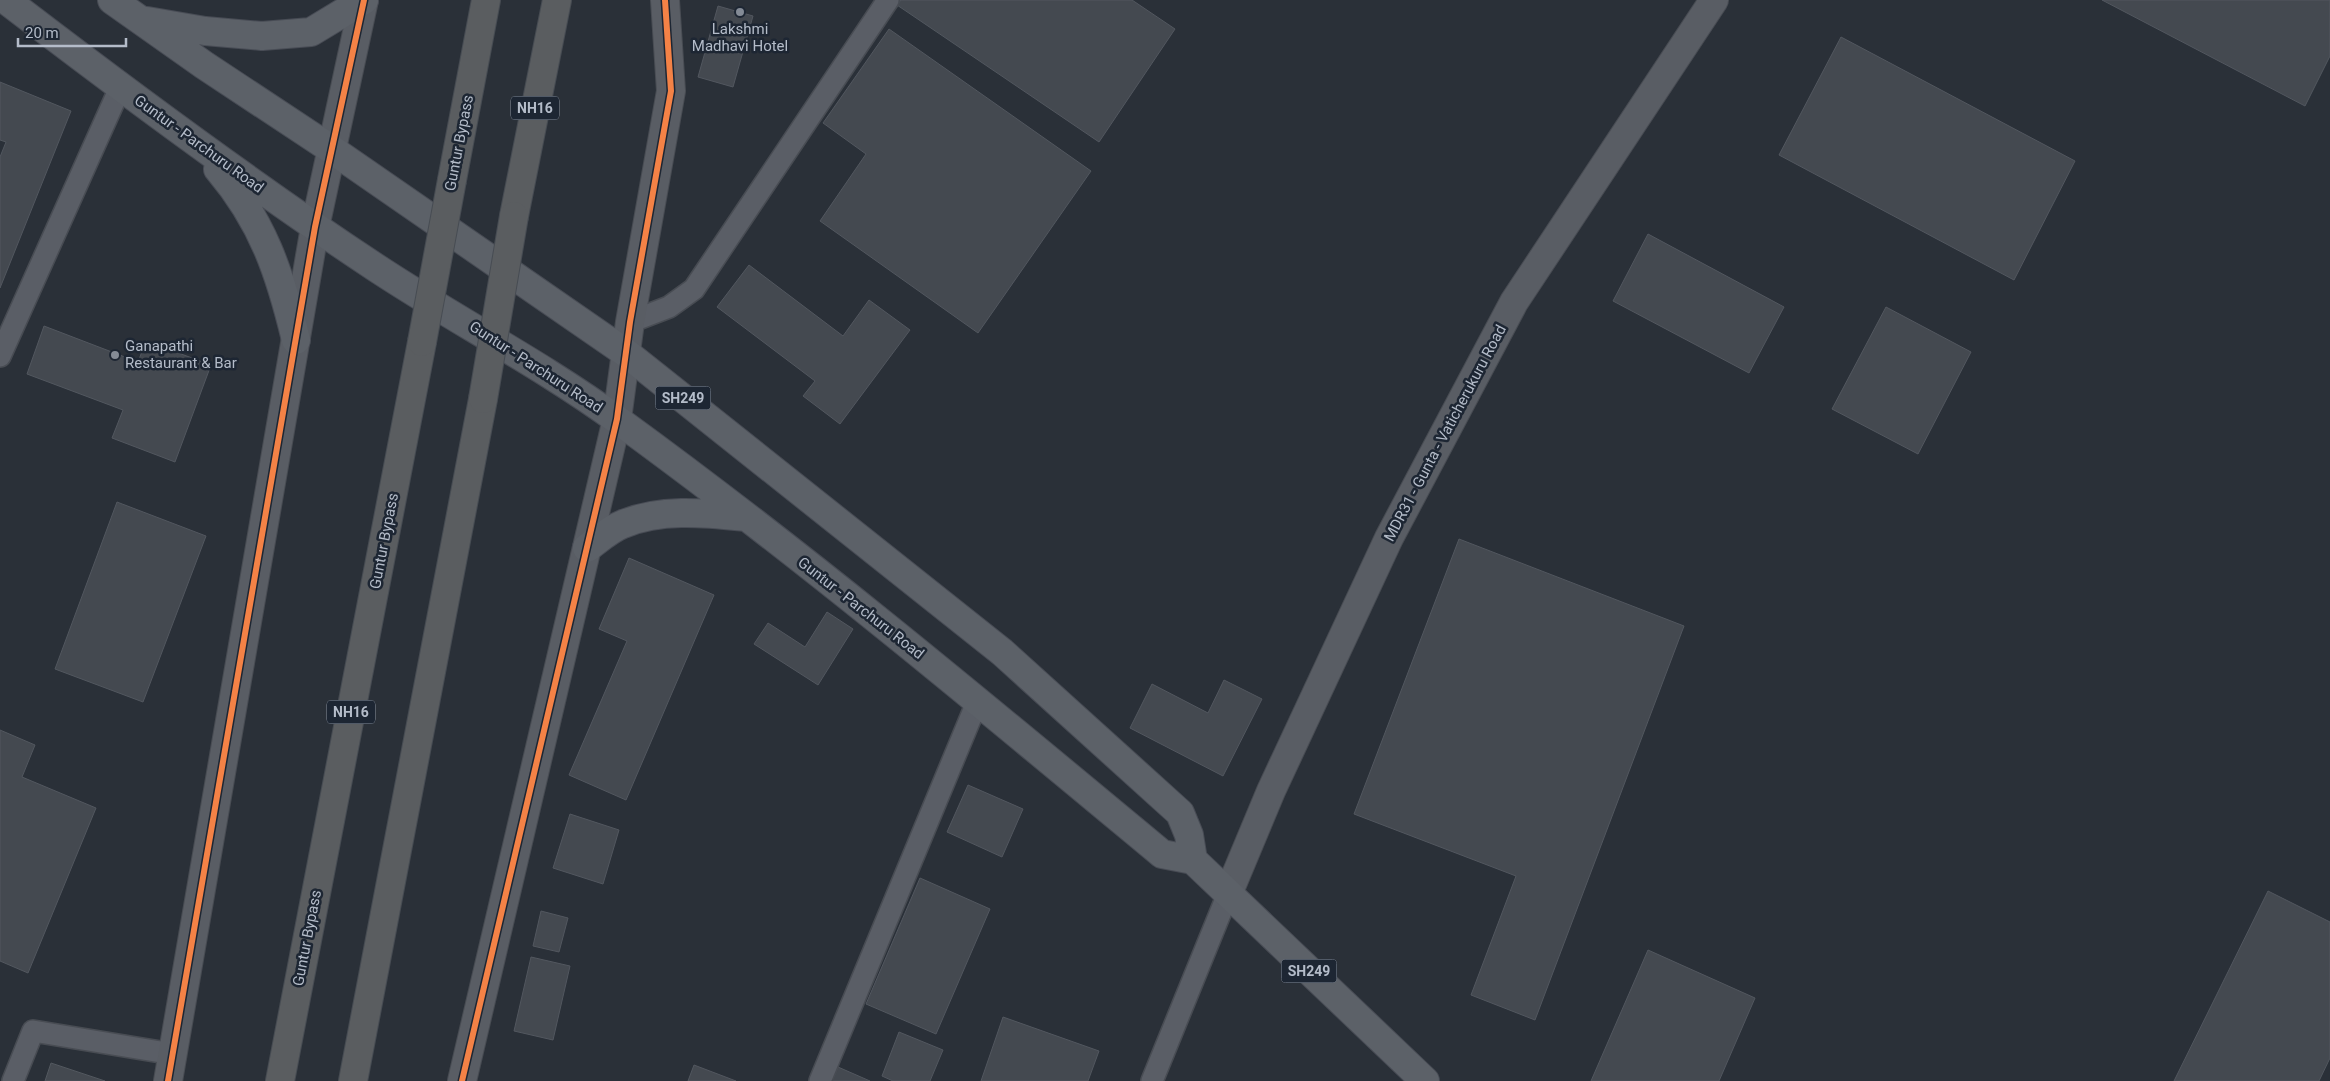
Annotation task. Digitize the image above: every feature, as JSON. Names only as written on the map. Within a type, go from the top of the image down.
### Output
[{"type":"highway","name":"Guntur Bypass","points":[[280,1081],[486,0]]},
{"type":"highway","name":"NH16","points":[[353,1081],[483,399],[514,216],[557,0]]},
{"type":"main road","name":"Guntur - Parchuru Road","points":[[6,0],[120,88],[315,227],[380,270],[532,363],[617,420],[746,517],[978,700],[1162,854],[1193,860]]},
{"type":"main road","name":"SH249","points":[[112,0],[204,66],[332,149],[626,353],[1002,652],[1180,813],[1189,835],[1193,860],[1425,1081]]},
{"type":"main road","points":[[141,20],[205,31],[262,36],[312,32],[364,0]]},
{"type":"main road","points":[[194,141],[235,189],[265,241],[283,286],[296,340]]},
{"type":"main road","points":[[587,548],[622,524],[645,518],[687,511],[746,517]]},
{"type":"street","points":[[168,1081],[315,227],[364,0]]},
{"type":"street","points":[[462,1081],[617,420],[630,322],[671,91],[665,0]]},
{"type":"street","name":"MDR31 - Gunta - Vaticherukuru Road","points":[[1228,894],[1271,791],[1389,538],[1514,302],[1714,0]]},
{"type":"lane","points":[[630,322],[669,307],[694,288],[888,0]]},
{"type":"lane","points":[[0,356],[120,88]]},
{"type":"lane","points":[[820,1081],[978,700]]},
{"type":"lane","points":[[1152,1081],[1228,894]]},
{"type":"lane","points":[[12,1081],[33,1031],[173,1054]]},
{"type":"building","points":[[901,0],[1132,0],[1175,29],[1099,142],[897,5]]},
{"type":"building","points":[[2102,0],[2330,0],[2330,56],[2305,106]]},
{"type":"building","points":[[718,6],[753,16],[733,87],[698,77]]},
{"type":"building","points":[[889,29],[1091,171],[978,333],[820,221],[866,154],[823,123]]},
{"type":"building","points":[[1841,37],[2075,161],[2014,280],[1779,155]]},
{"type":"building","points":[[0,82],[71,111],[0,288],[0,157],[6,142],[0,140]]},
{"type":"building","points":[[1648,234],[1784,307],[1749,373],[1613,301]]},
{"type":"building","points":[[749,265],[843,336],[869,300],[910,330],[840,424],[803,396],[815,381],[717,307]]},
{"type":"building","points":[[1886,307],[1971,352],[1918,454],[1832,409]]},
{"type":"building","points":[[44,326],[138,362],[146,341],[211,365],[175,462],[112,438],[123,410],[27,374]]},
{"type":"building","points":[[117,502],[206,536],[143,702],[55,669]]},
{"type":"building","points":[[1459,539],[1684,626],[1535,1020],[1471,995],[1516,876],[1354,814]]},
{"type":"building","points":[[629,558],[714,595],[626,800],[569,775],[627,641],[599,629]]},
{"type":"building","points":[[827,612],[853,629],[818,685],[754,644],[768,623],[805,647]]},
{"type":"building","points":[[1224,680],[1262,699],[1223,776],[1130,728],[1152,684],[1208,713]]},
{"type":"building","points":[[0,730],[35,745],[22,777],[96,808],[28,973],[0,961]]},
{"type":"building","points":[[968,785],[1023,809],[1002,857],[947,832]]},
{"type":"building","points":[[570,814],[619,830],[603,884],[553,868]]},
{"type":"building","points":[[920,878],[990,909],[936,1034],[866,1004]]},
{"type":"building","points":[[2268,891],[2330,922],[2330,1058],[2319,1081],[2174,1081]]},
{"type":"building","points":[[541,911],[568,918],[559,952],[533,946]]},
{"type":"building","points":[[1648,950],[1755,998],[1719,1081],[1591,1081]]},
{"type":"building","points":[[531,957],[570,966],[553,1040],[514,1031]]},
{"type":"building","points":[[1003,1017],[1099,1051],[1088,1081],[981,1081]]},
{"type":"building","points":[[899,1032],[943,1050],[930,1081],[893,1081],[882,1076]]},
{"type":"building","points":[[51,1063],[105,1081],[45,1081]]},
{"type":"building","points":[[694,1065],[736,1081],[688,1081]]},
{"type":"building","points":[[838,1067],[870,1081],[832,1081]]},
{"type":"cycle path","points":[[168,1081],[315,227],[364,0]]},
{"type":"cycle path","points":[[462,1081],[617,419],[630,322],[671,91],[665,0]]},
{"type":"place","name":"Lakshmi Madhavi Hotel","points":[[740,12]]},
{"type":"place","name":"Ganapathi Restaurant & Bar","points":[[115,355]]}]
